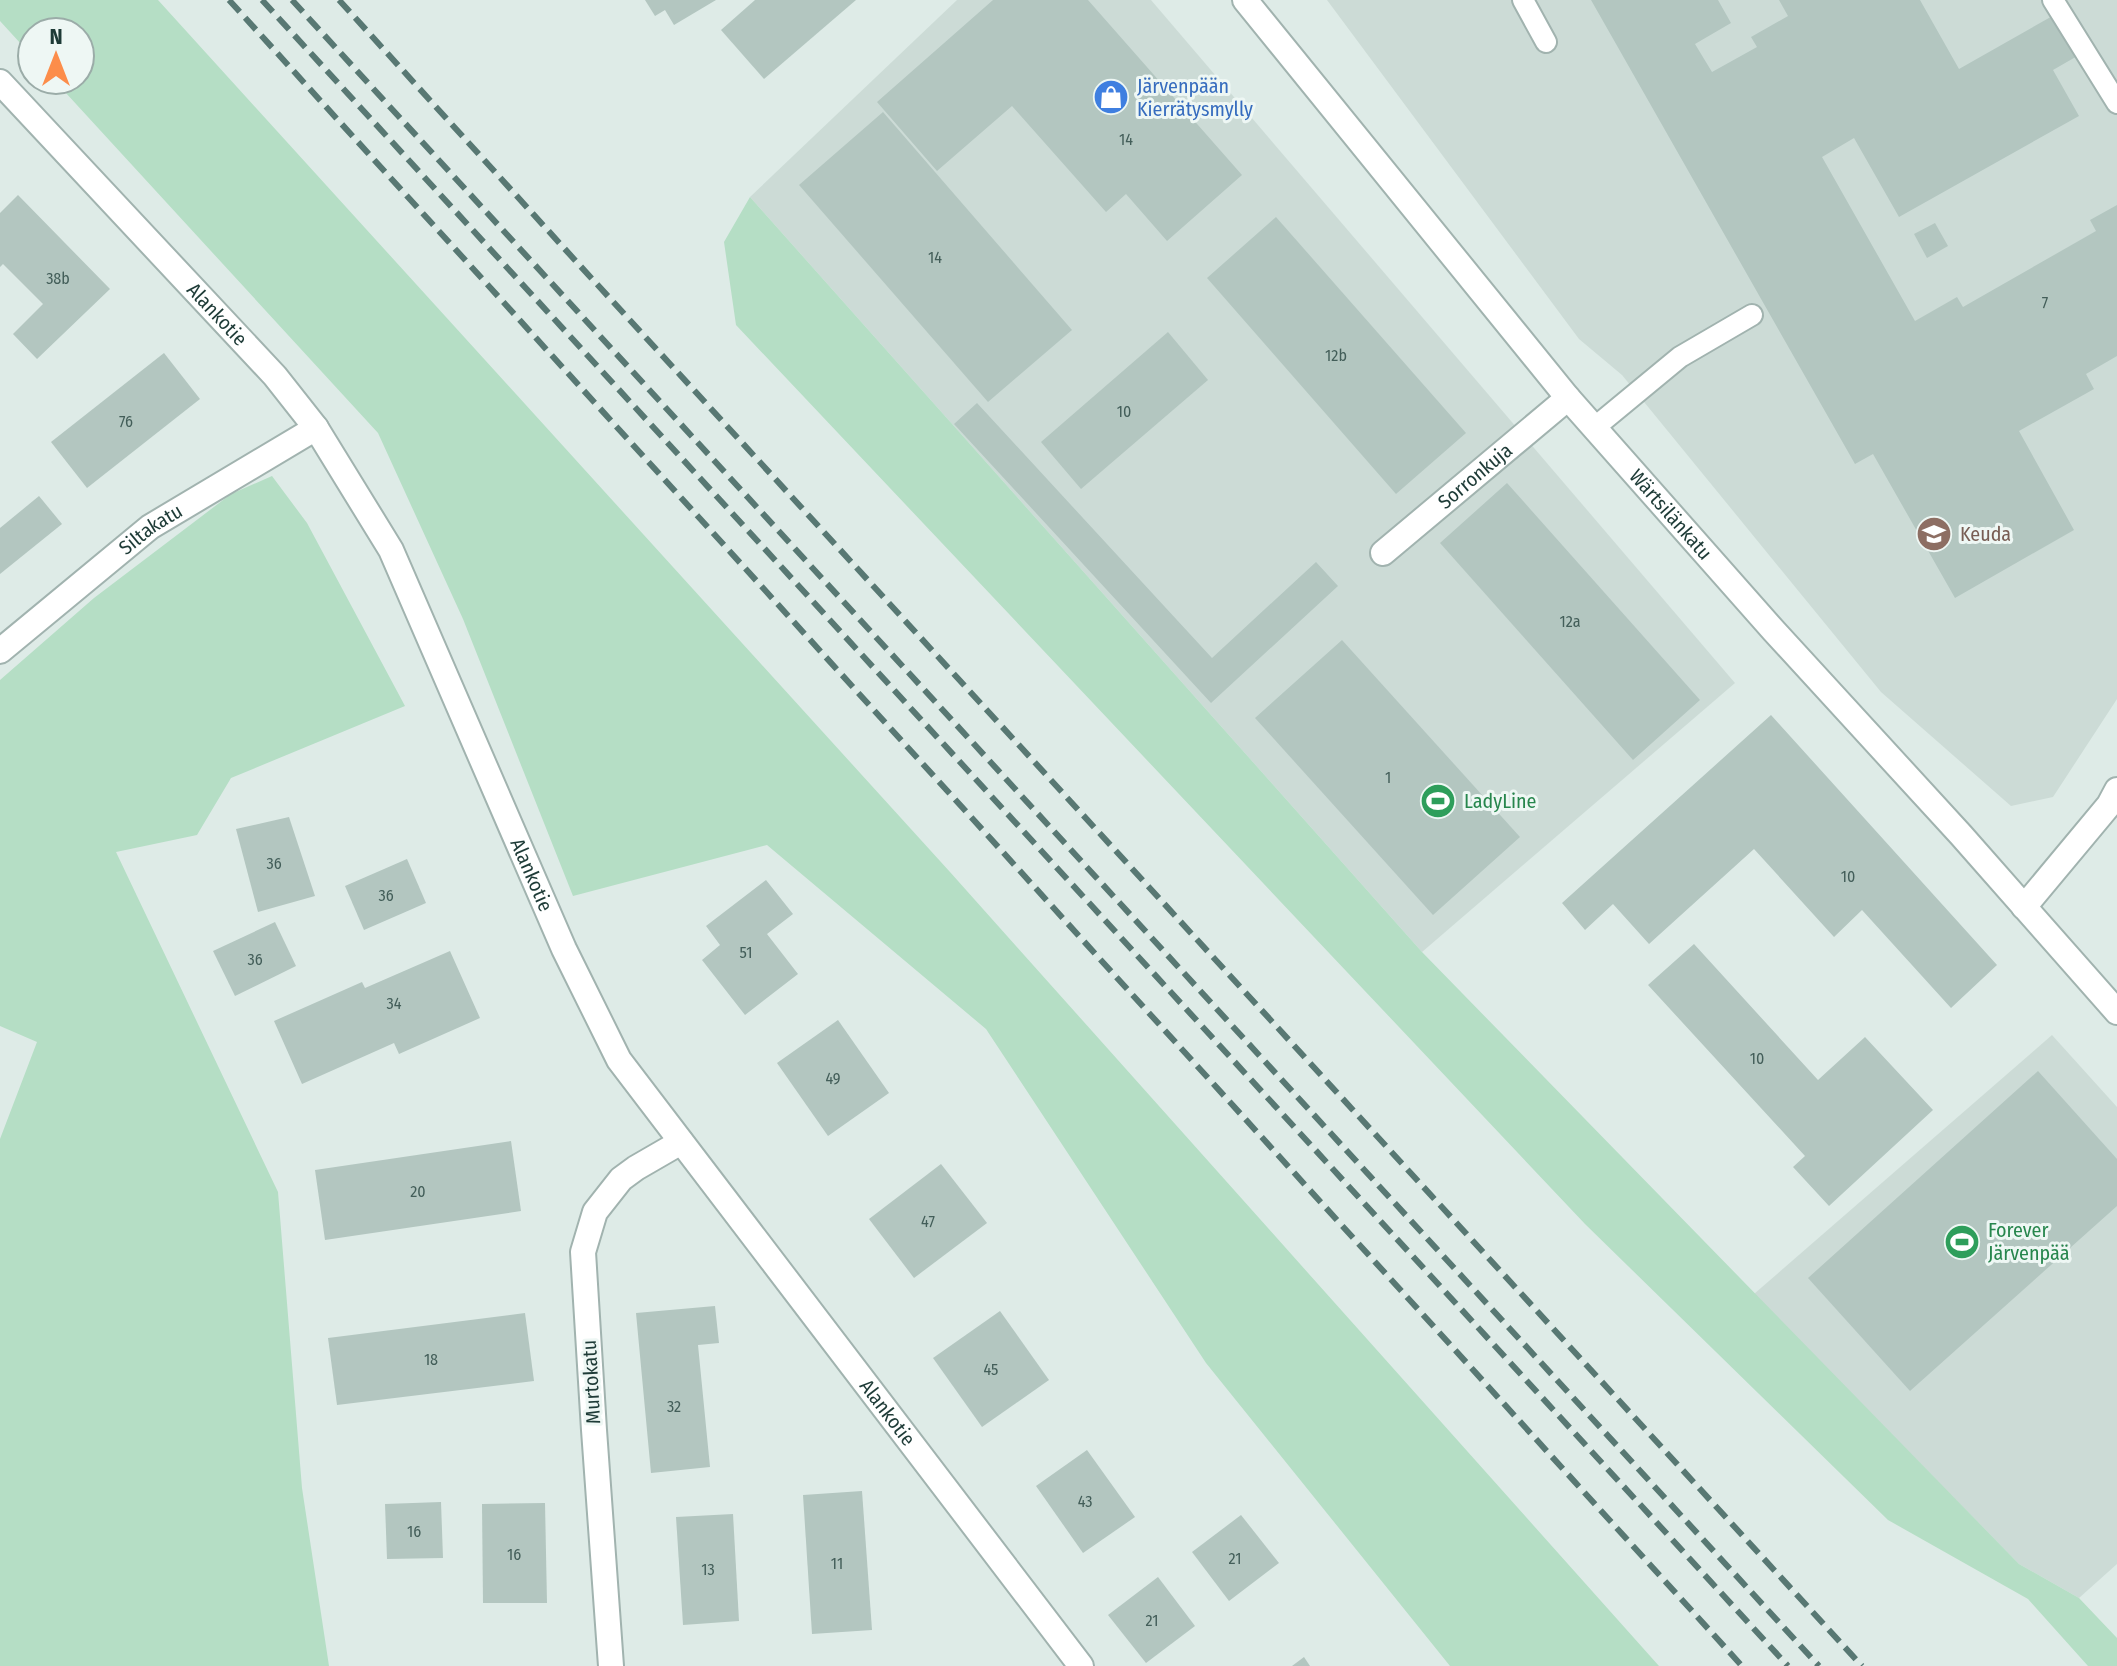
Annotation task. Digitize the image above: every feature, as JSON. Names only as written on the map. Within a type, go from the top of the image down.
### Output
[{"type":"street","name":"Wärtsilänkatu","points":[[1245,0],[1568,398],[2117,1012]]},
{"type":"street","name":"Alankotie","points":[[0,82],[275,376],[316,428],[391,550],[564,949],[619,1060],[1081,1666]]},
{"type":"street","name":"Sorronkuja","points":[[1383,553],[1568,398]]},
{"type":"street","name":"Siltakatu","points":[[0,651],[150,527],[316,428]]},
{"type":"street","points":[[2024,907],[2109,805],[2117,790]]},
{"type":"street","name":"Murtokatu","points":[[611,1666],[583,1252],[595,1212],[621,1179],[681,1142]]},
{"type":"lane","points":[[1523,0],[1546,42]]},
{"type":"lane","points":[[2053,0],[2117,103]]},
{"type":"lane","points":[[1594,428],[1680,357],[1752,315]]},
{"type":"shaded area","points":[[957,0],[1151,0],[1735,683],[1422,952],[750,197]]},
{"type":"shaded area","name":"Keuda","points":[[1327,0],[2117,0],[2117,699],[2053,797],[2011,806],[1881,692],[1622,375],[1579,339]]},
{"type":"shaded area","points":[[2052,1035],[2117,1107],[2117,1564],[2079,1598],[2019,1564],[1754,1294]]},
{"type":"green space","points":[[0,0],[158,0],[950,872],[1659,1666],[1450,1666],[1206,1363],[986,1029],[767,845],[573,896],[463,619],[378,433],[69,96],[96,96],[96,16],[16,16],[16,38],[0,21]]},
{"type":"green space","points":[[750,197],[1422,952],[2019,1564],[2079,1598],[2117,1638],[2117,1666],[2088,1666],[2028,1599],[1888,1520],[1585,1224],[736,325],[724,242]]},
{"type":"green space","points":[[272,476],[307,523],[405,706],[231,778],[197,835],[116,852],[278,1192],[302,1488],[329,1666],[0,1666],[0,1139],[37,1042],[0,1026],[0,680],[94,598],[231,494]]},
{"type":"building","points":[[645,0],[716,0],[674,25],[665,10],[655,16]]},
{"type":"building","points":[[755,0],[856,0],[764,79],[721,30]]},
{"type":"building","points":[[993,0],[1088,0],[1242,175],[1167,241],[1126,194],[1106,212],[1012,106],[937,171],[877,102]]},
{"type":"building","points":[[1591,0],[1718,0],[1731,23],[1695,44],[1712,72],[1757,47],[1751,37],[1788,16],[1779,0],[1920,0],[1959,69],[2056,14],[2079,55],[2053,70],[2079,116],[1899,217],[1854,138],[1822,157],[1915,321],[1957,297],[1963,307],[2096,231],[2090,220],[2117,205],[2117,356],[2086,374],[2094,389],[2019,431],[2074,530],[1955,598],[1873,454],[1855,464]]},
{"type":"building","points":[[883,112],[1072,330],[988,402],[799,185]]},
{"type":"building","points":[[18,195],[110,289],[37,359],[13,334],[43,304],[3,264],[0,267],[0,213]]},
{"type":"building","points":[[1276,217],[1466,433],[1396,494],[1207,278]]},
{"type":"building","points":[[1935,223],[1948,246],[1927,258],[1914,234]]},
{"type":"building","points":[[1168,332],[1208,380],[1081,489],[1041,442]]},
{"type":"building","points":[[164,353],[200,399],[87,488],[51,442]]},
{"type":"building","points":[[977,403],[1212,658],[1316,562],[1338,586],[1211,703],[954,424]]},
{"type":"building","points":[[1507,483],[1700,700],[1633,760],[1440,543]]},
{"type":"building","points":[[39,496],[62,524],[0,574],[0,528]]},
{"type":"building","points":[[1342,640],[1520,837],[1433,915],[1255,718]]},
{"type":"building","points":[[1771,715],[1997,965],[1951,1008],[1862,910],[1834,937],[1754,849],[1649,944],[1613,904],[1585,930],[1562,903]]},
{"type":"building","points":[[289,817],[315,896],[258,912],[236,829]]},
{"type":"building","points":[[407,859],[426,903],[364,930],[345,886]]},
{"type":"building","points":[[766,880],[793,914],[767,934],[798,974],[745,1015],[702,960],[720,945],[706,926]]},
{"type":"building","points":[[275,922],[296,966],[235,996],[213,951]]},
{"type":"building","points":[[1694,944],[1818,1080],[1865,1037],[1933,1110],[1829,1206],[1793,1167],[1805,1156],[1648,985]]},
{"type":"building","points":[[450,951],[480,1018],[399,1054],[394,1043],[302,1084],[274,1021],[362,982],[365,988]]},
{"type":"building","points":[[838,1020],[889,1093],[828,1136],[777,1063]]},
{"type":"building","name":"Forever Järvenpää","points":[[2038,1071],[2117,1159],[2117,1206],[1910,1391],[1808,1278]]},
{"type":"building","points":[[511,1141],[521,1211],[325,1240],[315,1170]]},
{"type":"building","points":[[941,1164],[987,1223],[914,1278],[869,1219]]},
{"type":"building","points":[[715,1306],[719,1343],[698,1345],[710,1467],[651,1473],[636,1313]]},
{"type":"building","points":[[1000,1311],[1049,1380],[982,1427],[933,1358]]},
{"type":"building","points":[[525,1313],[534,1381],[337,1405],[328,1338]]},
{"type":"building","points":[[1087,1450],[1135,1517],[1083,1553],[1036,1486]]},
{"type":"building","points":[[862,1491],[872,1630],[812,1634],[803,1495]]},
{"type":"building","points":[[441,1502],[443,1558],[387,1559],[385,1504]]},
{"type":"building","points":[[545,1503],[547,1603],[483,1603],[482,1504]]},
{"type":"building","points":[[733,1514],[739,1621],[683,1625],[676,1517]]},
{"type":"building","points":[[1241,1515],[1279,1563],[1229,1601],[1192,1552]]},
{"type":"building","points":[[1158,1577],[1195,1626],[1146,1663],[1108,1615]]},
{"type":"building","points":[[1304,1657],[1310,1666],[1292,1666]]},
{"type":"railway","points":[[229,0],[1742,1666]]},
{"type":"railway","points":[[262,0],[1788,1666]]},
{"type":"railway","points":[[292,0],[1819,1666]]},
{"type":"railway","points":[[339,0],[1862,1666]]},
{"type":"place","name":"Järvenpään Kierrätysmylly","points":[[1111,97]]},
{"type":"place","name":"Keuda","points":[[1934,534]]},
{"type":"place","name":"LadyLine","points":[[1438,801]]},
{"type":"place","name":"Forever Järvenpää","points":[[1962,1242]]}]
